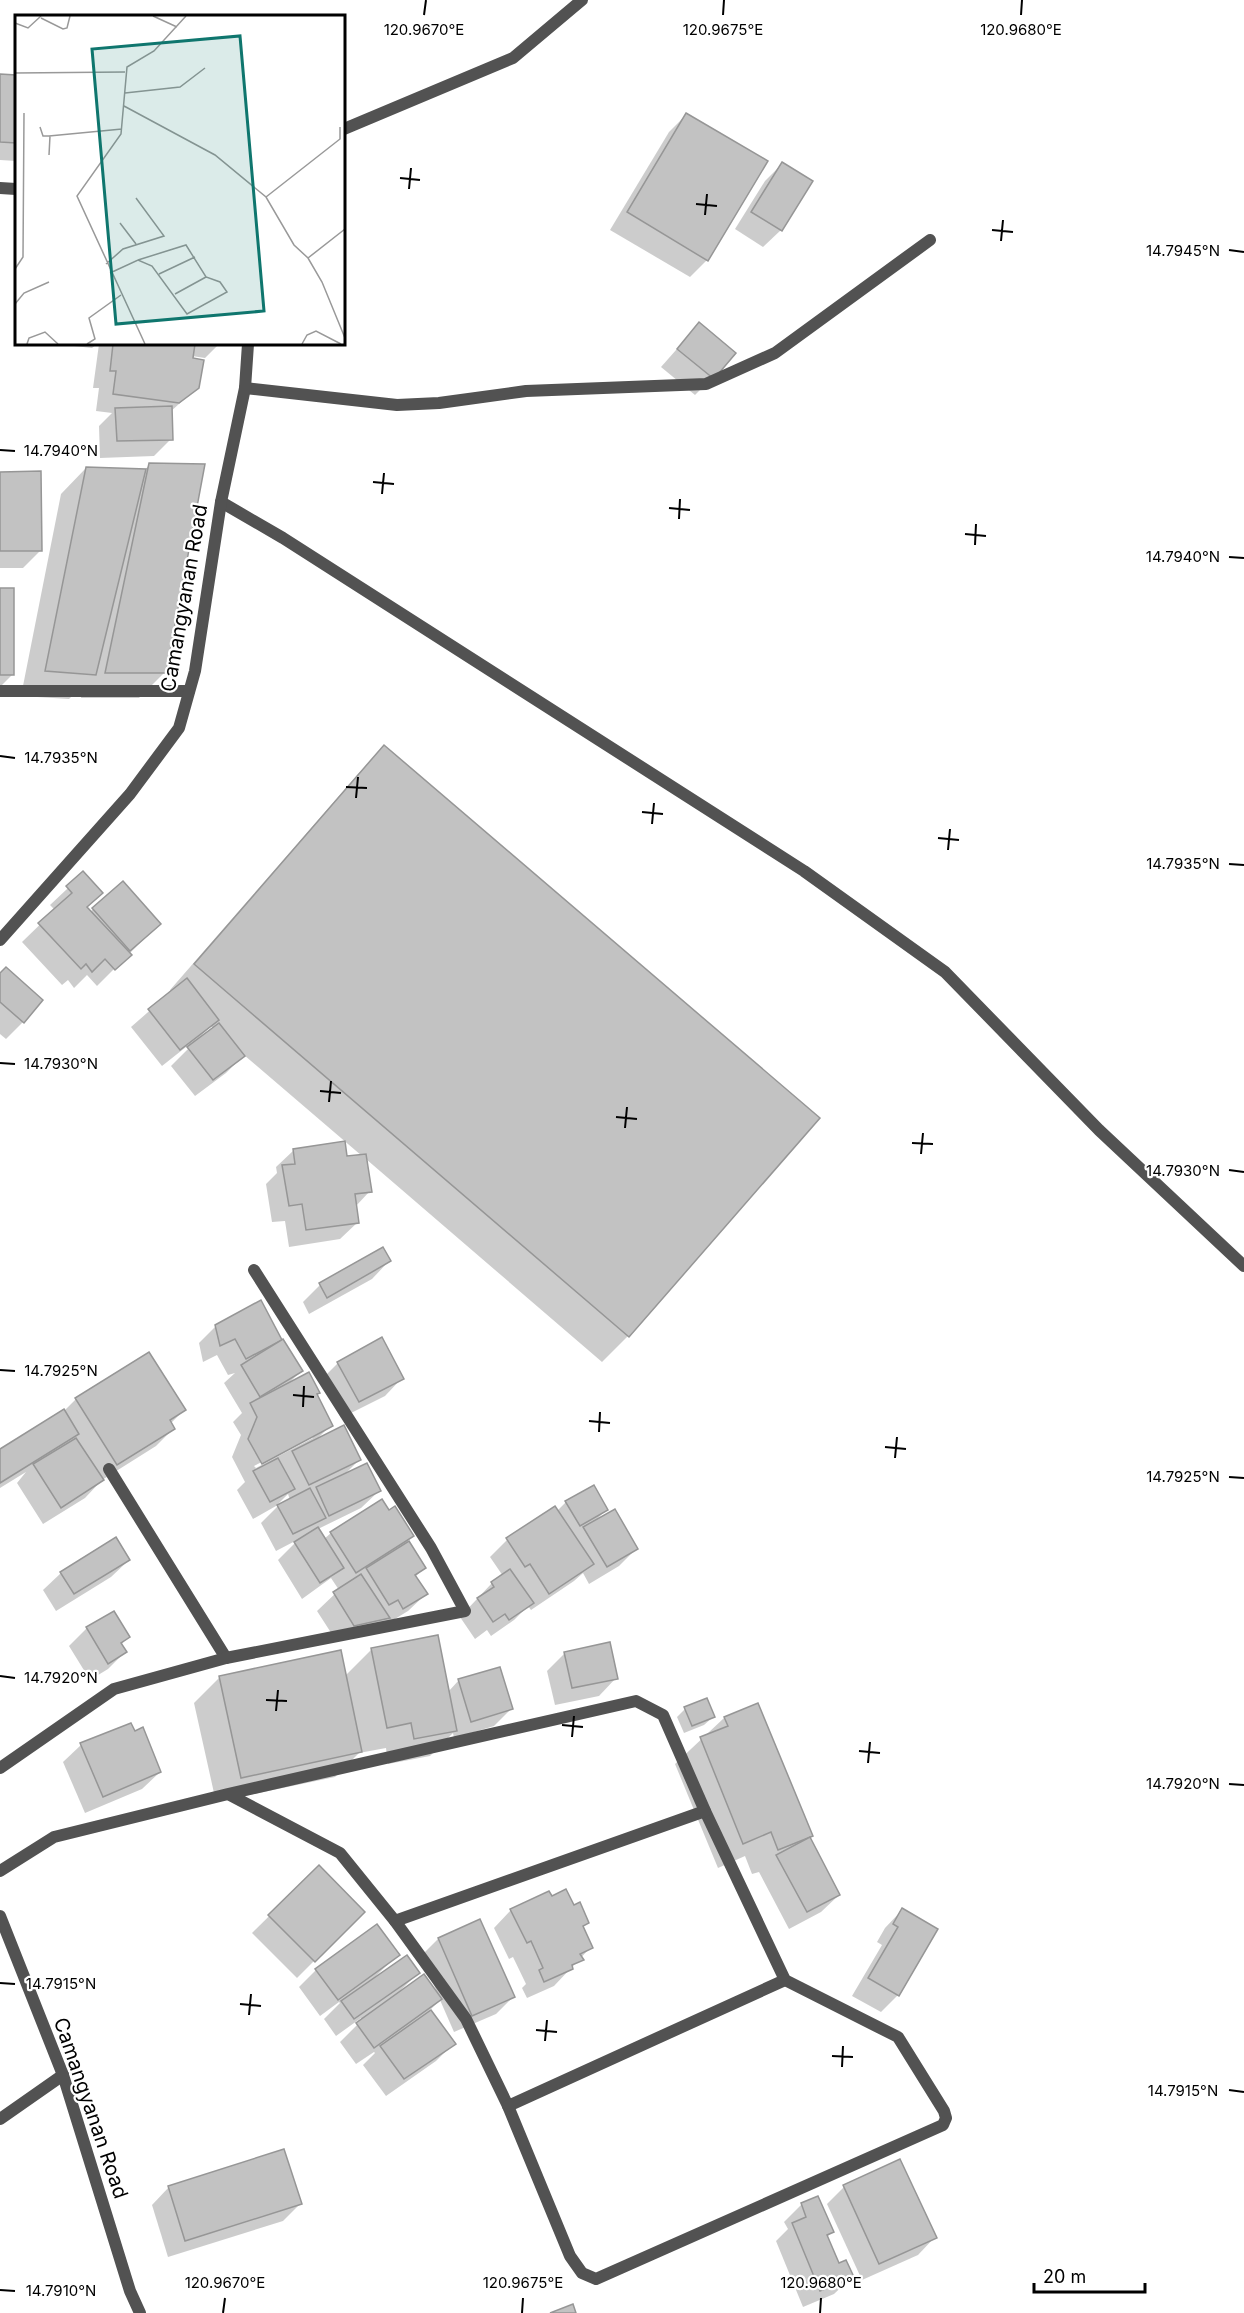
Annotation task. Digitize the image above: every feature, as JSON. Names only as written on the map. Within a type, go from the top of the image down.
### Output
[{"type":"street","points":[[345,129],[513,58],[582,0]]},
{"type":"street","points":[[0,188],[15,189]]},
{"type":"street","points":[[245,388],[397,405],[439,403],[526,391],[706,384],[776,353],[930,240]]},
{"type":"street","name":"Camangyanan Road","points":[[0,940],[130,794],[179,728],[195,671],[221,502],[245,388],[249,345]]},
{"type":"street","points":[[221,502],[283,538],[804,871],[945,972],[1100,1130],[1244,1266]]},
{"type":"street","points":[[0,691],[189,691]]},
{"type":"street","points":[[0,1768],[114,1689],[226,1658],[465,1611],[431,1548],[254,1270]]},
{"type":"street","points":[[109,1469],[226,1658]]},
{"type":"street","points":[[0,1871],[54,1837],[228,1794],[636,1701],[663,1715],[705,1811],[785,1980],[898,2037],[944,2111],[946,2118],[943,2125],[596,2279],[582,2273],[570,2256],[508,2106],[466,2019],[395,1921],[340,1853],[228,1794]]},
{"type":"street","points":[[395,1921],[705,1811]]},
{"type":"street","name":"Camangyanan Road","points":[[0,1916],[63,2075],[130,2291],[140,2313]]},
{"type":"street","points":[[508,2106],[785,1980]]},
{"type":"street","points":[[0,2119],[63,2075]]},
{"type":"building","points":[[0,74],[15,75],[15,143],[0,142]]},
{"type":"building","points":[[686,113],[768,161],[708,261],[627,212]]},
{"type":"building","points":[[782,162],[813,181],[782,231],[751,212]]},
{"type":"building","points":[[699,322],[736,353],[714,379],[677,349]]},
{"type":"building","points":[[113,345],[195,345],[193,358],[204,360],[199,388],[179,403],[113,394],[116,371],[110,371]]},
{"type":"building","points":[[172,406],[173,440],[117,441],[115,408]]},
{"type":"building","points":[[149,463],[205,464],[166,673],[105,673]]},
{"type":"building","points":[[86,467],[146,469],[96,675],[45,671]]},
{"type":"building","points":[[41,471],[42,551],[0,551],[0,472]]},
{"type":"building","points":[[0,588],[14,588],[14,675],[0,675]]},
{"type":"building","points":[[384,745],[820,1118],[629,1337],[194,964]]},
{"type":"building","points":[[83,871],[103,893],[87,907],[132,955],[115,970],[105,959],[92,972],[86,964],[81,969],[38,923],[72,893],[66,886]]},
{"type":"building","points":[[123,881],[161,924],[130,951],[92,908]]},
{"type":"building","points":[[6,967],[43,1000],[24,1023],[0,1002],[0,973]]},
{"type":"building","points":[[187,978],[219,1020],[180,1050],[148,1009]]},
{"type":"building","points":[[219,1023],[245,1056],[213,1080],[187,1047]]},
{"type":"building","points":[[345,1141],[347,1156],[366,1154],[372,1192],[355,1194],[359,1223],[306,1230],[302,1204],[289,1206],[282,1165],[295,1164],[293,1149]]},
{"type":"building","points":[[383,1247],[391,1261],[327,1298],[319,1283]]},
{"type":"building","points":[[261,1300],[282,1340],[246,1359],[235,1339],[220,1346],[215,1325]]},
{"type":"building","points":[[382,1337],[404,1379],[359,1402],[337,1362]]},
{"type":"building","points":[[283,1339],[303,1371],[260,1397],[241,1365]]},
{"type":"building","points":[[149,1352],[186,1410],[170,1420],[175,1429],[117,1465],[75,1398]]},
{"type":"building","points":[[309,1372],[333,1426],[262,1464],[248,1439],[257,1417],[250,1403]]},
{"type":"building","points":[[64,1409],[79,1434],[0,1483],[0,1449]]},
{"type":"building","points":[[344,1425],[361,1460],[309,1485],[292,1451]]},
{"type":"building","points":[[76,1438],[104,1480],[61,1508],[33,1464]]},
{"type":"building","points":[[278,1458],[295,1489],[270,1502],[253,1471]]},
{"type":"building","points":[[367,1463],[381,1491],[329,1516],[316,1487]]},
{"type":"building","points":[[594,1485],[608,1510],[580,1526],[565,1501]]},
{"type":"building","points":[[310,1488],[326,1518],[293,1534],[277,1505]]},
{"type":"building","points":[[382,1499],[389,1510],[395,1506],[414,1536],[356,1573],[330,1532]]},
{"type":"building","points":[[555,1506],[594,1564],[549,1594],[530,1564],[525,1567],[506,1538]]},
{"type":"building","points":[[615,1509],[638,1549],[607,1567],[583,1527]]},
{"type":"building","points":[[318,1527],[344,1568],[320,1583],[294,1542]]},
{"type":"building","points":[[116,1537],[130,1560],[74,1594],[60,1572]]},
{"type":"building","points":[[409,1541],[426,1568],[415,1575],[428,1594],[403,1609],[398,1600],[389,1605],[366,1568]]},
{"type":"building","points":[[510,1569],[534,1603],[509,1620],[505,1614],[493,1622],[477,1598],[494,1587],[491,1582]]},
{"type":"building","points":[[361,1574],[390,1618],[354,1626],[333,1592]]},
{"type":"building","points":[[114,1611],[130,1637],[121,1643],[127,1652],[108,1664],[86,1627]]},
{"type":"building","points":[[438,1635],[457,1731],[414,1739],[411,1723],[387,1728],[371,1648]]},
{"type":"building","points":[[610,1642],[618,1679],[572,1688],[564,1652]]},
{"type":"building","points":[[341,1650],[362,1752],[241,1778],[219,1676]]},
{"type":"building","points":[[500,1667],[513,1709],[471,1722],[458,1679]]},
{"type":"building","points":[[707,1698],[715,1717],[692,1726],[684,1707]]},
{"type":"building","points":[[758,1703],[813,1836],[778,1850],[771,1832],[743,1844],[700,1737],[728,1726],[724,1717]]},
{"type":"building","points":[[131,1723],[135,1731],[143,1727],[161,1772],[103,1797],[80,1743]]},
{"type":"building","points":[[810,1837],[840,1895],[807,1912],[776,1855]]},
{"type":"building","points":[[319,1865],[365,1912],[315,1962],[268,1915]]},
{"type":"building","points":[[566,1889],[574,1905],[580,1902],[589,1923],[583,1926],[593,1948],[580,1954],[584,1960],[572,1965],[573,1969],[544,1982],[539,1970],[543,1968],[531,1941],[527,1943],[510,1909],[549,1891],[552,1896]]},
{"type":"building","points":[[902,1908],[938,1929],[899,1996],[868,1978],[898,1927],[893,1924]]},
{"type":"building","points":[[480,1919],[515,1997],[472,2016],[438,1938]]},
{"type":"building","points":[[377,1924],[400,1955],[338,2000],[315,1969]]},
{"type":"building","points":[[407,1955],[420,1973],[354,2019],[341,2001]]},
{"type":"building","points":[[424,1974],[442,1999],[374,2048],[356,2023]]},
{"type":"building","points":[[431,2010],[456,2044],[404,2079],[380,2046]]},
{"type":"building","points":[[284,2149],[302,2204],[185,2241],[168,2186]]},
{"type":"building","points":[[900,2159],[937,2238],[879,2264],[843,2185]]},
{"type":"building","points":[[818,2196],[834,2232],[827,2235],[839,2263],[846,2260],[854,2277],[820,2291],[792,2223],[806,2217],[801,2203]]},
{"type":"building","points":[[573,2304],[576,2313],[550,2313]]}]
